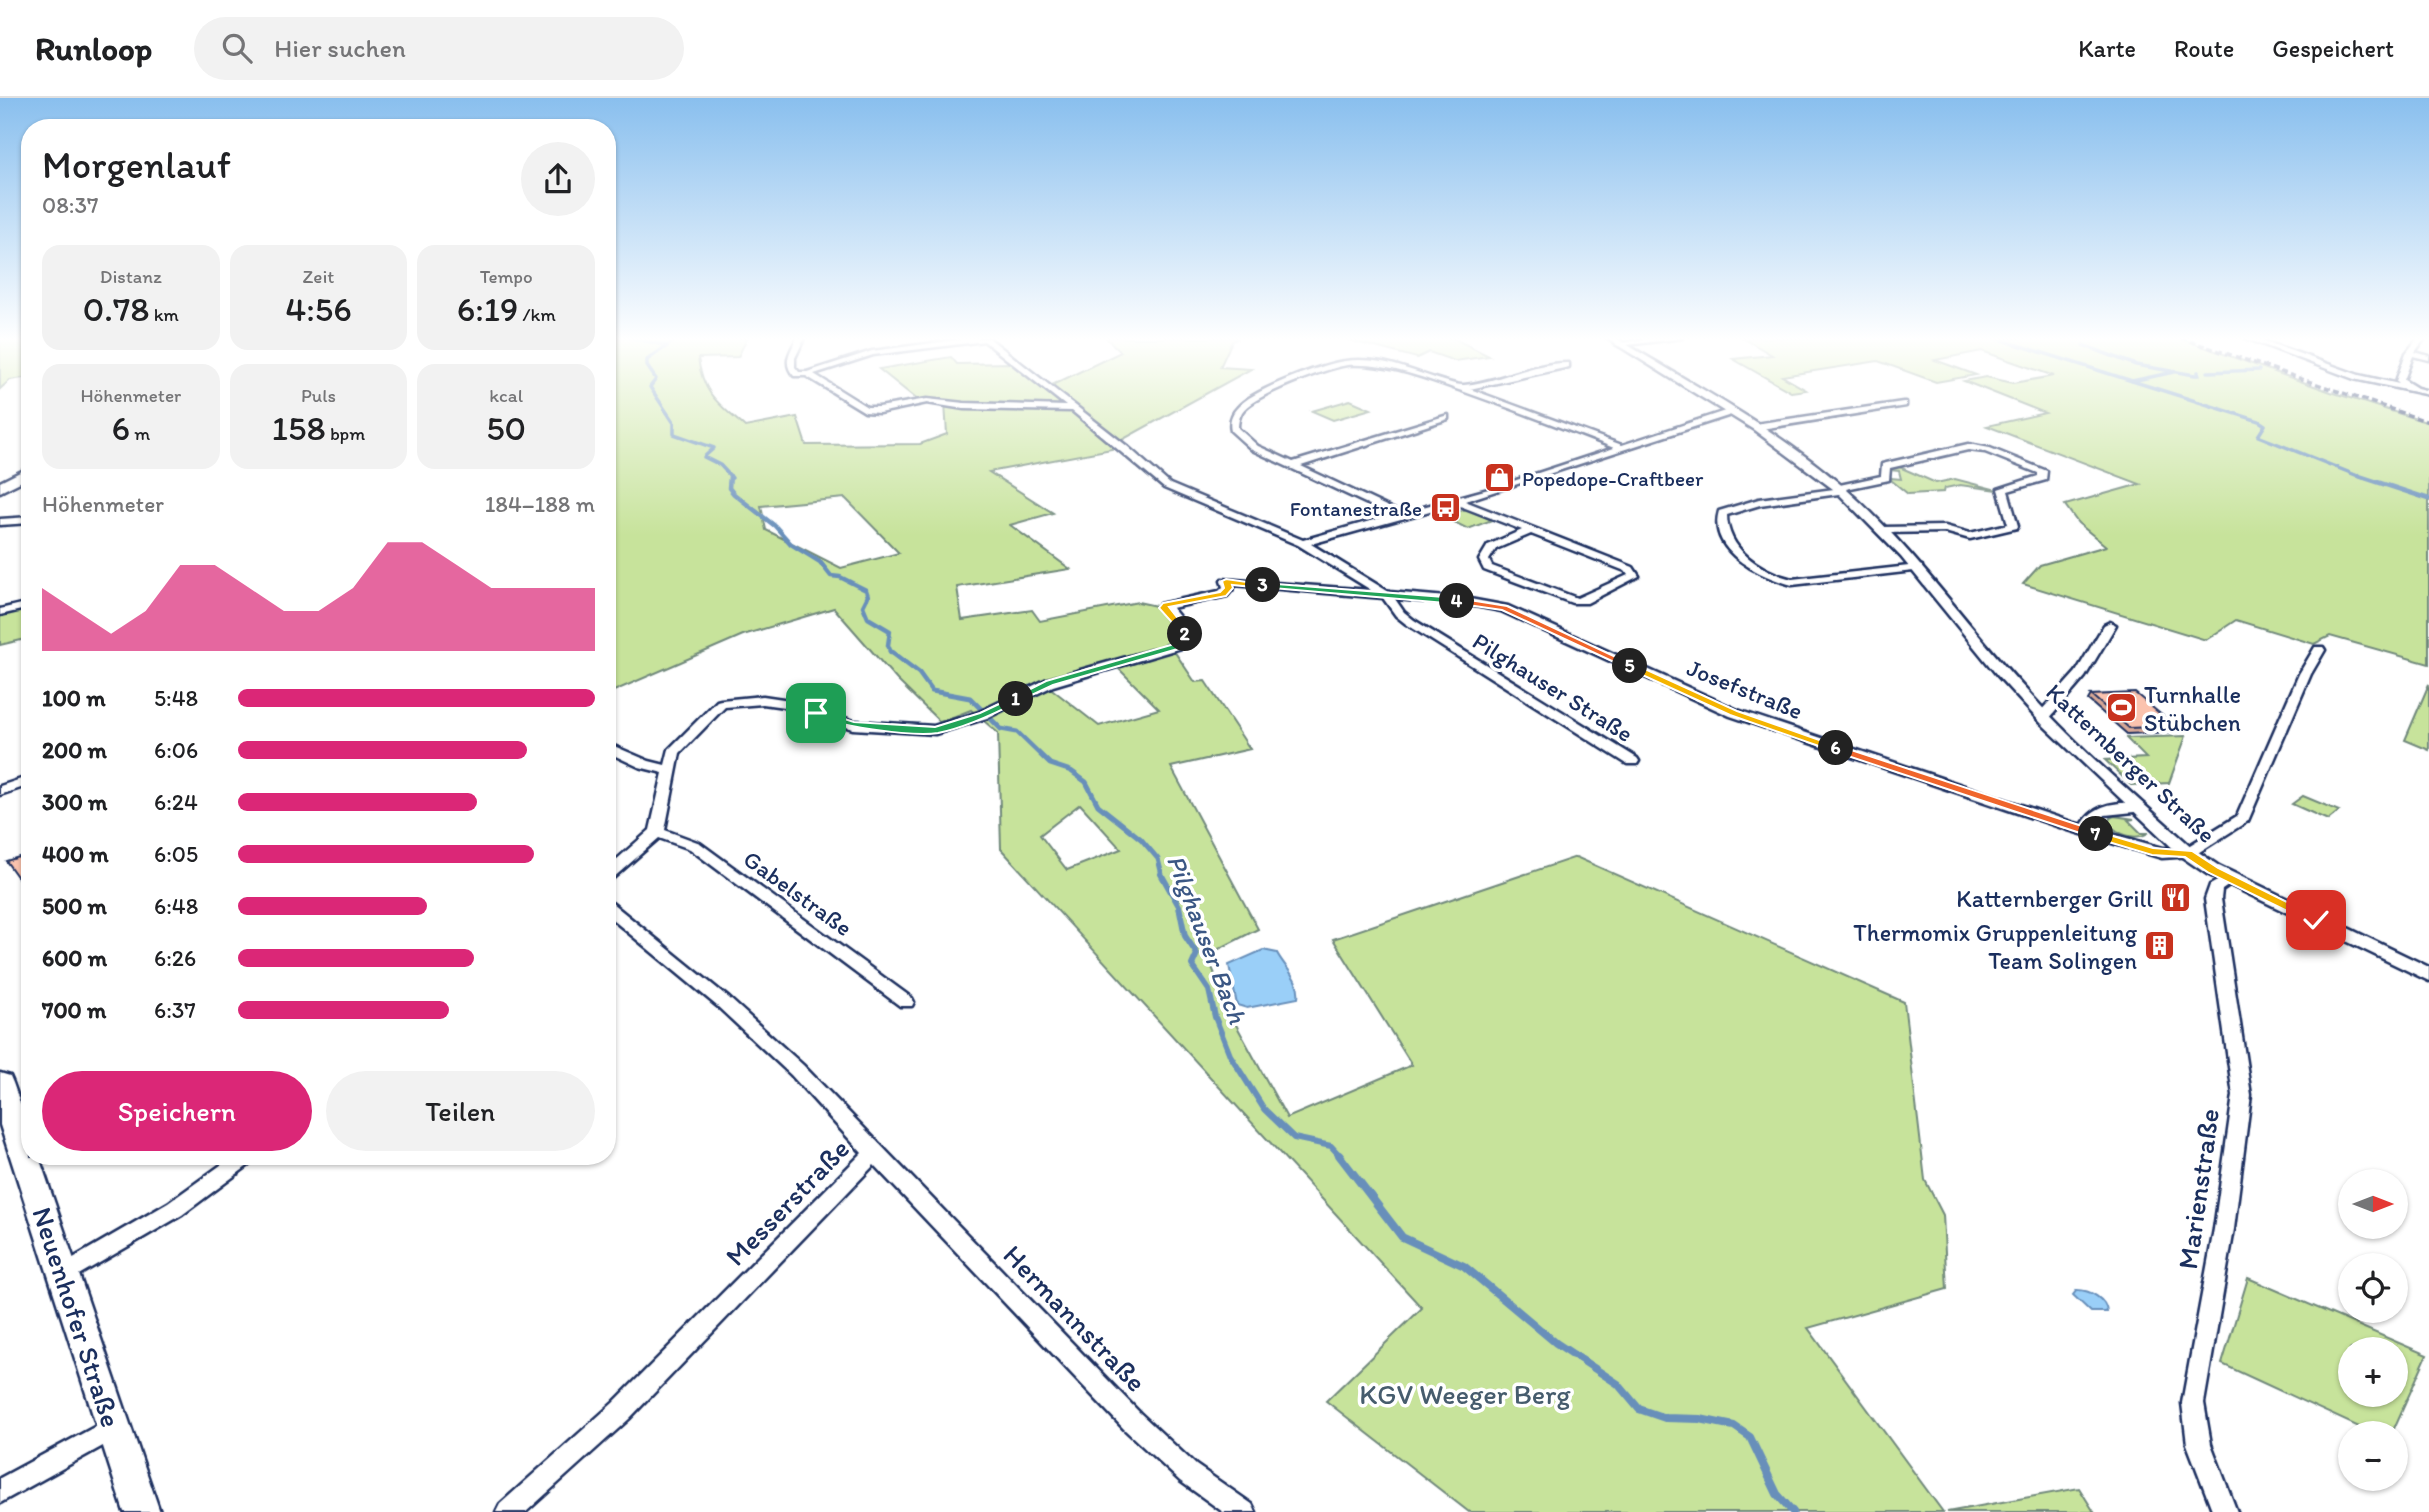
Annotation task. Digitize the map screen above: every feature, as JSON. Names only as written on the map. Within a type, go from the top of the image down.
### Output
[{"type":"main road","points":[[0,488],[21,476]]},
{"type":"main road","name":"Neuenhofer Straße","points":[[0,1083],[21,1147]]},
{"type":"main road","name":"Neuenhofer Straße","points":[[27,1165],[142,1512]]},
{"type":"street","points":[[857,404],[865,409],[878,410],[911,404]]},
{"type":"street","points":[[949,404],[1073,409]]},
{"type":"street","points":[[1067,404],[1124,448],[1167,486],[1302,543],[1388,596]]},
{"type":"street","points":[[1246,404],[1235,416],[1234,429],[1255,448],[1400,516]]},
{"type":"street","points":[[1508,404],[1622,448]]},
{"type":"street","name":"Katternberger Straße","points":[[1718,404],[1755,427],[1840,489],[1883,530],[1918,568],[2003,674],[2043,717],[2188,853],[2230,879],[2429,975]]},
{"type":"street","points":[[1755,427],[1902,404]]},
{"type":"street","points":[[1302,543],[1455,500],[1731,412]]},
{"type":"street","points":[[1294,466],[1445,418]]},
{"type":"street","points":[[1883,530],[1945,529],[1970,536],[2013,526],[2003,489],[2043,478],[2042,471],[1987,450],[1968,447],[1885,466],[1886,478],[1840,489],[1759,502],[1727,510],[1721,517],[1727,538],[1754,569],[1792,582],[1918,568]]},
{"type":"street","points":[[1455,500],[1629,569],[1634,576],[1583,601],[1576,601],[1488,568],[1484,560],[1489,550],[1529,531]]},
{"type":"street","points":[[0,522],[21,521]]},
{"type":"street","name":"Josefstraße","points":[[669,770],[674,752],[684,740],[720,704],[730,702],[775,702],[853,725],[912,730],[944,729],[986,714],[1049,683],[1177,646],[1185,640],[1185,631],[1164,606],[1223,594],[1228,588],[1226,581],[1470,602],[1504,608],[1734,713],[2152,852],[2188,853]]},
{"type":"street","name":"Pilghauser Straße","points":[[1388,596],[1400,614],[1410,622],[1632,761]]},
{"type":"street","points":[[0,612],[21,607]]},
{"type":"street","points":[[2043,717],[2081,674],[2110,625]]},
{"type":"street","points":[[2188,853],[2244,818],[2305,674],[2319,650]]},
{"type":"street","points":[[616,751],[644,764],[669,770],[657,832],[616,868]]},
{"type":"street","points":[[0,791],[21,783]]},
{"type":"street","points":[[2086,831],[2091,818],[2098,811],[2139,808]]},
{"type":"street","name":"Gabelstraße","points":[[657,832],[695,846],[906,1002]]},
{"type":"street","name":"Marienstraße","points":[[2225,1512],[2199,1444],[2193,1403],[2226,1219],[2242,1101],[2213,899],[2215,888],[2230,879]]},
{"type":"street","name":"Messerstraße","points":[[508,1512],[621,1411],[874,1153],[779,1053],[723,1002],[616,914]]},
{"type":"street","name":"Hermannstraße","points":[[874,1153],[1132,1421],[1188,1473],[1244,1512]]},
{"type":"street","points":[[63,1274],[176,1209],[235,1165]]},
{"type":"street","points":[[0,1490],[113,1428]]},
{"type":"green space","name":"KGV Weeger Berg","points":[[616,404],[719,404],[745,427],[797,417],[806,445],[920,444],[947,434],[945,404],[1062,404],[1117,448],[989,472],[1053,513],[1010,525],[1070,569],[957,587],[962,620],[1032,610],[1040,621],[1138,602],[1156,606],[1179,637],[1163,646],[1044,683],[1099,726],[1159,709],[1117,667],[1174,651],[1195,682],[1205,681],[1250,749],[1171,767],[1258,929],[1207,955],[1234,1021],[1287,1118],[1412,1065],[1333,939],[1576,857],[1904,1002],[1925,1180],[1943,1215],[1947,1289],[1808,1328],[1943,1512],[1469,1512],[1326,1401],[1422,1308],[1001,849],[998,733],[971,710],[940,722],[897,680],[834,608],[743,635],[616,690]],"holes":[[[845,498],[899,553],[841,568],[766,530],[761,506]],[[1080,804],[1121,849],[1067,870],[1040,835]]]},
{"type":"green space","points":[[1073,404],[1187,404],[1120,441]]},
{"type":"green space","points":[[1336,404],[1359,404],[1371,409],[1333,420],[1312,411]]},
{"type":"green space","points":[[2022,404],[2369,404],[2429,423],[2429,664],[2330,636],[2314,644],[2236,620],[2206,640],[2023,584],[2040,565],[2106,546],[2078,523],[2065,505],[2140,484],[1987,426],[2045,413]]},
{"type":"green space","points":[[1897,466],[1936,483],[1955,479],[1997,490],[1960,485],[1945,488],[1944,492],[1908,494],[1890,478],[1901,479],[1899,471],[1890,470]]},
{"type":"green space","points":[[1467,509],[1492,520],[1468,529],[1442,516]]},
{"type":"green space","points":[[21,609],[21,640],[0,645],[0,614]]},
{"type":"green space","points":[[2429,684],[2429,750],[2405,740]]},
{"type":"green space","points":[[2186,736],[2169,783],[2131,785],[2105,760],[2146,758],[2126,738]]},
{"type":"green space","points":[[2303,796],[2339,811],[2328,820],[2292,804]]},
{"type":"green space","points":[[2114,816],[2134,819],[2128,820],[2141,833],[2148,833],[2132,837],[2122,834],[2108,823]]},
{"type":"green space","points":[[2248,1278],[2338,1317],[2338,1323],[2353,1323],[2385,1337],[2338,1337],[2338,1407],[2404,1407],[2397,1421],[2346,1421],[2222,1364]]},
{"type":"green space","points":[[2408,1347],[2427,1355],[2408,1397]]},
{"type":"green space","points":[[2079,1488],[2094,1512],[1947,1512]]},
{"type":"water","points":[[1263,950],[1277,953],[1295,980],[1298,998],[1247,1008],[1237,1005],[1229,965]]},
{"type":"water","points":[[2077,1290],[2096,1296],[2104,1303],[2107,1312],[2091,1312],[2073,1295]]},
{"type":"building","name":"Turnhalle Stübchen","points":[[2135,693],[2175,726],[2129,728],[2091,695]]},
{"type":"building","points":[[21,856],[21,882],[6,861]]},
{"type":"waterway","name":"Pilghauser Bach","points":[[661,404],[674,423],[674,434],[714,448],[704,457],[720,465],[732,478]]},
{"type":"waterway","points":[[2205,404],[2259,421],[2265,425],[2258,436],[2363,478]]},
{"type":"waterway","name":"Pilghauser Bach","points":[[730,476],[729,488],[734,494],[775,526],[791,544],[820,562],[831,576],[840,577],[866,590],[868,596],[863,606],[868,618],[890,631],[888,645],[890,651]]},
{"type":"waterway","points":[[2359,476],[2429,499]]},
{"type":"waterway","name":"Pilghauser Bach","points":[[890,651],[919,673],[932,691],[970,698],[1001,729],[1017,732],[1050,764],[1071,771],[1086,782],[1098,805],[1141,839],[1158,859],[1162,875]]},
{"type":"waterway","name":"Pilghauser Bach","points":[[1161,874],[1179,906],[1185,936],[1197,954],[1192,965],[1209,990],[1215,1017],[1230,1055],[1264,1109],[1294,1138],[1331,1146],[1341,1157]]},
{"type":"waterway","name":"Pilghauser Bach","points":[[1339,1155],[1402,1237],[1464,1266],[1556,1343],[1618,1384],[1639,1409],[1665,1418],[1700,1419],[1734,1426],[1750,1437],[1777,1494],[1793,1512]]},
{"type":"railway","points":[[2376,404],[2429,422]]},
{"type":"place","name":"Popedope-Craftbeer","points":[[1499,478]]},
{"type":"place","name":"Fontanestraße","points":[[1445,508]]},
{"type":"place","name":"Turnhalle Stübchen","points":[[2121,708]]},
{"type":"place","name":"Katternberger Grill","points":[[2176,898]]},
{"type":"place","name":"Thermomix Gruppenleitung Team Solingen","points":[[2160,946]]},
{"type":"route","points":[[816,713],[853,725],[927,731],[944,729],[983,715],[1049,683],[1183,643],[1185,631],[1164,606],[1223,594],[1228,588],[1226,581],[1489,604],[1525,617],[1734,713],[2116,841],[2152,852],[2188,853],[2213,870],[2316,920]]}]
